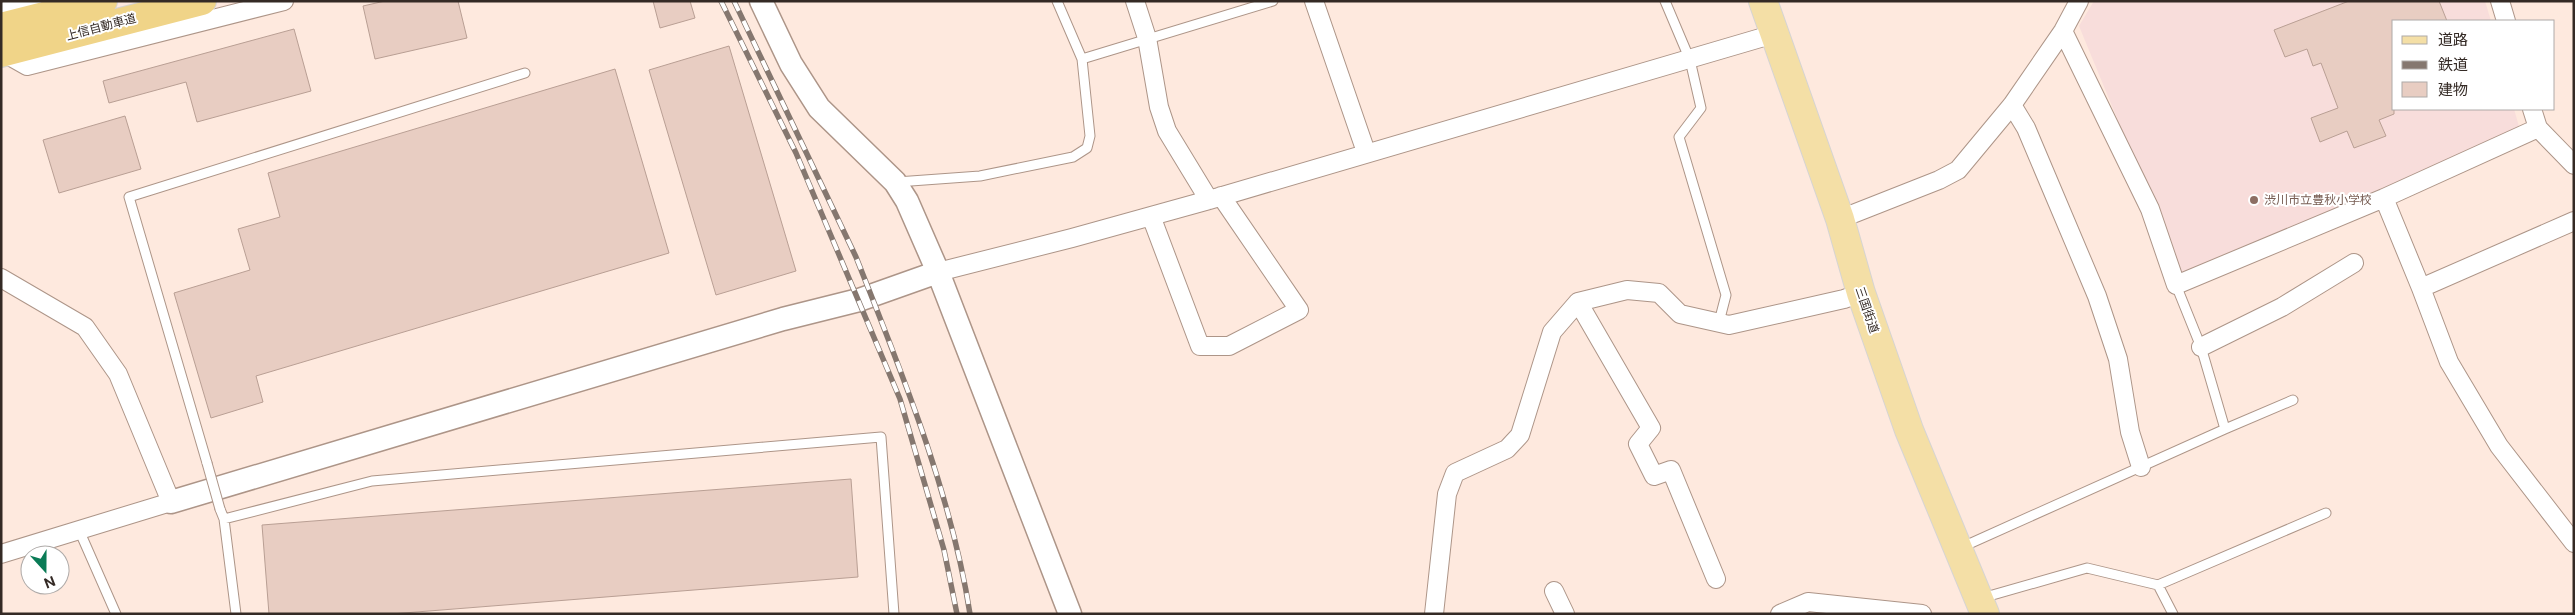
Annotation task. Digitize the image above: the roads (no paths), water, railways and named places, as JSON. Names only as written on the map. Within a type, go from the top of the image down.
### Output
[{"type":"highway","name":"上信自動車道","points":[[2,44],[103,1]]},
{"type":"highway","name":"上信自動車道","points":[[2,44],[202,1]]},
{"type":"main road","name":"三国街道","points":[[1763,1],[1840,219],[1861,293],[1910,430],[1982,606]]},
{"type":"street","points":[[1,15],[11,7],[32,1]]},
{"type":"street","points":[[2,44],[27,66],[284,1]]},
{"type":"street","points":[[760,1],[791,64],[819,108],[895,182],[907,201],[938,272],[1070,614]]},
{"type":"street","points":[[1135,1],[1147,38],[1159,107],[1167,132],[1299,310],[1229,346],[1200,346],[1151,216]]},
{"type":"street","points":[[1314,1],[1366,152]]},
{"type":"street","points":[[2500,1],[2506,20]]},
{"type":"street","points":[[1840,219],[1940,180],[1958,170],[2012,104],[2063,31],[2071,6]]},
{"type":"street","points":[[2063,31],[2150,209],[2176,285],[2384,198],[2538,128]]},
{"type":"street","points":[[1,554],[783,319],[859,300],[938,272],[1215,198],[1366,152],[1690,60],[1774,34]]},
{"type":"street","points":[[2012,104],[2026,128],[2097,296],[2118,359],[2130,432],[2141,467]]},
{"type":"street","points":[[2532,110],[2538,128],[2574,165]]},
{"type":"street","points":[[2384,198],[2449,362],[2499,446],[2574,543]]},
{"type":"street","points":[[2421,288],[2574,222]]},
{"type":"street","points":[[2201,347],[2282,307],[2354,263]]},
{"type":"street","points":[[1,278],[85,327],[118,374],[171,502]]},
{"type":"street","points":[[1434,614],[1447,494],[1455,473],[1507,449],[1520,435],[1552,332],[1578,302],[1627,290],[1659,293],[1680,314],[1729,325],[1844,299],[1861,293]]},
{"type":"street","points":[[1578,302],[1651,428],[1638,444],[1654,476],[1671,470],[1716,579]]},
{"type":"street","points":[[1554,591],[1565,614]]},
{"type":"street","points":[[1780,614],[1808,602],[1922,614]]},
{"type":"lane","points":[[895,182],[980,176],[1073,157],[1087,148],[1090,136],[1082,59],[1057,1]]},
{"type":"lane","points":[[1082,59],[1273,1]]},
{"type":"lane","points":[[1665,1],[1690,60],[1701,108],[1680,137],[1726,295],[1719,322]]},
{"type":"lane","points":[[236,614],[224,519],[129,197],[525,73]]},
{"type":"lane","points":[[2176,285],[2201,347],[2225,429]]},
{"type":"lane","points":[[1958,549],[2293,400]]},
{"type":"lane","points":[[224,519],[372,481],[881,437],[894,614]]},
{"type":"lane","points":[[1982,606],[2087,568],[2158,585],[2326,514]]},
{"type":"lane","points":[[79,530],[116,614]]},
{"type":"lane","points":[[2158,585],[2172,614]]},
{"type":"railway","points":[[721,1],[796,153],[900,399],[944,550],[957,614]]},
{"type":"railway","points":[[734,1],[856,257],[907,388],[923,432],[950,523],[970,614]]},
{"type":"place","name":"渋川市立豊秋小学校","points":[[2254,200]]}]
